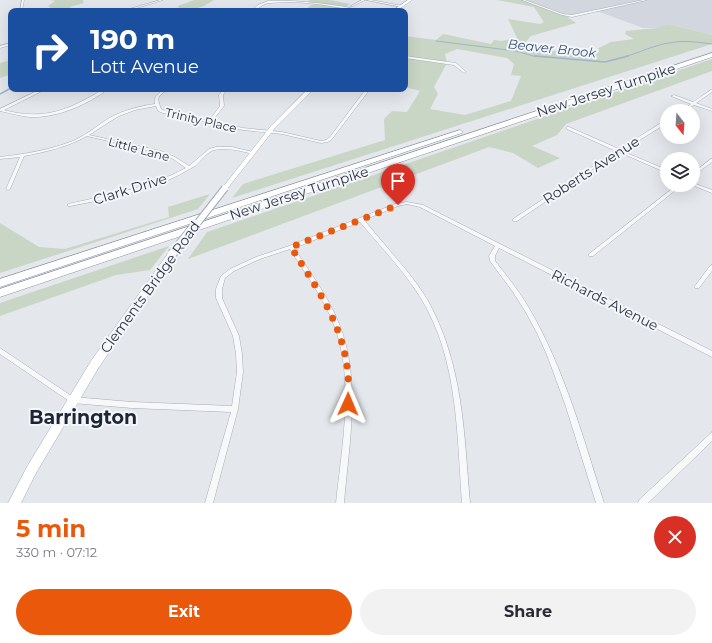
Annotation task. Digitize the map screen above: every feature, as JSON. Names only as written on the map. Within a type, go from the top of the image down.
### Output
[{"type":"highway","name":"New Jersey Turnpike","points":[[0,283],[712,49]]},
{"type":"highway","name":"New Jersey Turnpike","points":[[0,293],[712,55]]},
{"type":"main road","points":[[399,8],[409,0]]},
{"type":"main road","name":"Clements Bridge Road","points":[[14,503],[72,400],[95,364],[172,254],[270,132],[308,92]]},
{"type":"street","points":[[134,8],[162,0]]},
{"type":"street","points":[[257,8],[266,2],[284,0],[337,5],[348,8]]},
{"type":"street","points":[[352,6],[364,0]]},
{"type":"street","points":[[367,0],[402,6]]},
{"type":"street","points":[[524,0],[563,15],[572,16],[646,0]]},
{"type":"street","points":[[408,57],[455,64],[465,72]]},
{"type":"street","points":[[673,96],[694,104],[712,91]]},
{"type":"street","points":[[0,110],[38,92]]},
{"type":"street","points":[[0,110],[22,116],[49,115],[77,106],[101,92]]},
{"type":"street","name":"Trinity Place","points":[[162,92],[158,95],[156,105],[159,110],[164,112],[209,123],[270,132],[320,142],[327,141],[366,92]]},
{"type":"street","points":[[209,123],[222,106],[221,95],[223,92]]},
{"type":"street","points":[[0,158],[22,156],[57,148],[86,135],[124,113],[141,107],[156,105]]},
{"type":"street","points":[[700,106],[712,110]]},
{"type":"street","name":"Roberts Avenue","points":[[515,220],[601,162],[660,126]]},
{"type":"street","points":[[568,128],[660,169]]},
{"type":"street","name":"Little Lane","points":[[86,135],[160,152],[174,158],[189,168]]},
{"type":"street","name":"Clark Drive","points":[[70,205],[88,202],[151,185],[170,178],[189,168],[214,148],[229,148],[253,153]]},
{"type":"street","points":[[8,189],[22,156]]},
{"type":"street","points":[[700,169],[712,160]]},
{"type":"street","points":[[700,187],[712,192]]},
{"type":"street","points":[[591,255],[671,192]]},
{"type":"street","name":"Richards Avenue","points":[[235,409],[240,372],[240,354],[236,336],[219,298],[218,288],[222,280],[232,270],[258,258],[291,247],[398,205],[413,204],[498,245],[712,354]]},
{"type":"street","points":[[361,220],[423,299],[442,338],[452,367],[457,400],[466,503]]},
{"type":"street","points":[[498,245],[492,256],[493,261],[527,308],[558,373],[600,503]]},
{"type":"street","points":[[291,247],[328,305],[339,332],[346,358],[349,390],[340,503]]},
{"type":"street","points":[[697,287],[712,267]]},
{"type":"street","points":[[0,351],[72,400],[132,405],[235,409],[210,503]]},
{"type":"street","points":[[642,503],[712,436]]},
{"type":"shaded area","points":[[524,0],[712,0],[712,35],[668,24],[657,28],[643,28],[594,10],[566,16]]},
{"type":"green space","points":[[50,0],[83,0],[84,3],[69,7],[72,8],[51,8],[48,6],[55,1]]},
{"type":"green space","points":[[194,0],[214,0],[198,8],[179,8],[178,6]]},
{"type":"green space","points":[[310,0],[330,0],[350,4],[345,7],[348,8],[308,8],[311,5],[319,3],[308,2]]},
{"type":"green space","points":[[497,0],[524,0],[566,16],[576,23],[531,36],[519,49],[589,53],[611,42],[634,39],[625,34],[626,31],[657,28],[668,24],[712,35],[712,44],[232,198],[243,184],[385,140],[384,119],[392,111],[407,112],[420,91],[408,88],[408,58],[428,60],[408,57],[408,36],[436,40],[443,34],[491,44],[494,40],[501,41],[517,38],[508,19],[540,24],[544,22],[534,7]],"holes":[[[457,49],[507,58],[514,64],[511,75],[521,76],[511,101],[465,115],[430,109],[438,94],[434,87],[447,63],[445,54]]]},
{"type":"green space","points":[[712,59],[712,71],[566,124],[557,135],[532,146],[560,158],[538,168],[513,153],[489,147],[188,259],[207,232]]},
{"type":"green space","points":[[8,61],[8,75],[0,78],[0,63]]},
{"type":"green space","points":[[210,194],[198,209],[0,273],[0,223],[39,247],[65,249],[169,217],[168,207]]},
{"type":"green space","points":[[169,246],[150,270],[116,275],[0,316],[0,303]]},
{"type":"waterway","name":"Beaver Brook","points":[[436,41],[516,51],[533,56],[545,57]]},
{"type":"waterway","name":"Beaver Brook","points":[[624,57],[658,45],[674,42],[712,44]]},
{"type":"waterway","name":"Beaver Brook","points":[[535,56],[545,57]]},
{"type":"waterway","name":"Beaver Brook","points":[[545,57],[605,62],[628,56]]},
{"type":"waterway","name":"Beaver Brook","points":[[0,94],[8,90]]},
{"type":"district","name":"Barrington","points":[[83,417]]},
{"type":"route","points":[[348,404],[349,390],[346,358],[339,332],[328,305],[291,247],[398,205]]}]
